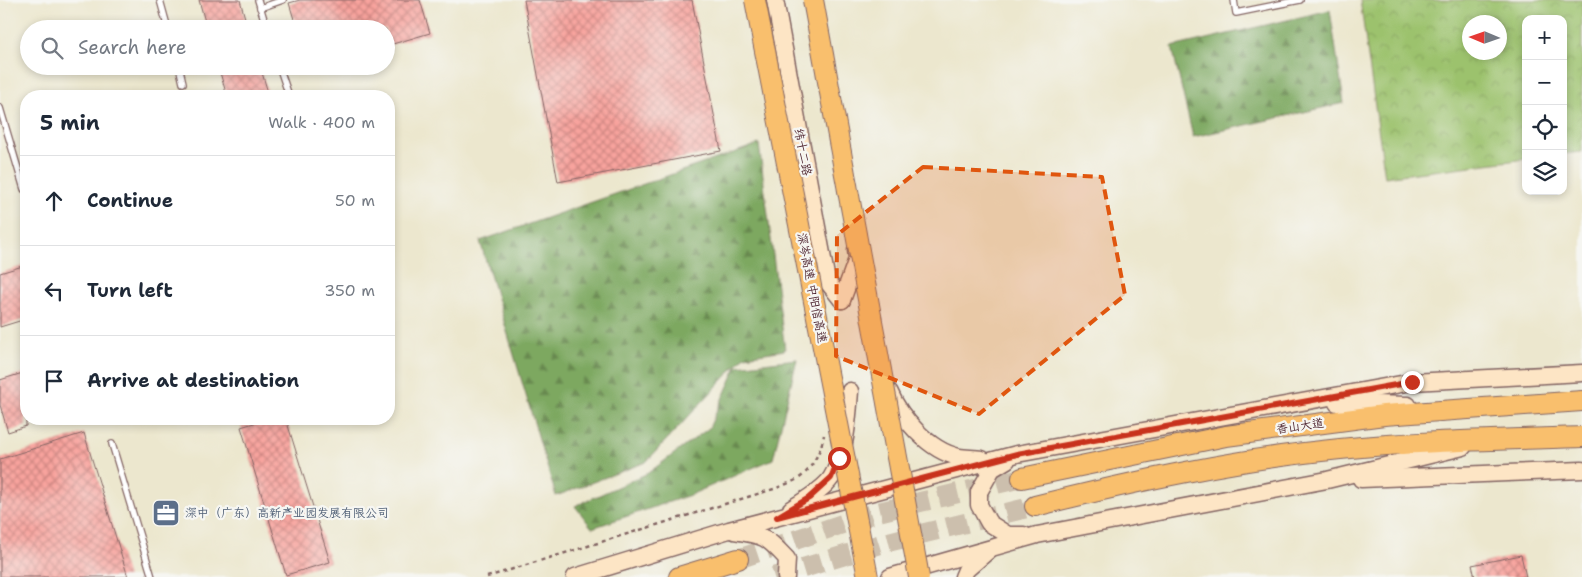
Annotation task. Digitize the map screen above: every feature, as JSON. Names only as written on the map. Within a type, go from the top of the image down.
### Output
[{"type":"highway","name":"深岑高速 中阳信高速","points":[[755,0],[868,577]]},
{"type":"highway","points":[[813,0],[919,577]]},
{"type":"highway","name":"香山大道","points":[[1022,478],[1226,436],[1384,415],[1578,400]]},
{"type":"highway","points":[[1035,506],[1213,466],[1340,449],[1491,440],[1579,438]]},
{"type":"highway","points":[[679,577],[738,559]]},
{"type":"main road","name":"纬十二路","points":[[775,0],[827,281],[842,300],[857,259],[808,0]]},
{"type":"main road","points":[[878,366],[894,403],[909,424],[935,446],[957,457],[994,460]]},
{"type":"main road","points":[[575,577],[729,530],[1017,454],[1412,382],[1582,373]]},
{"type":"main road","points":[[777,517],[809,498],[831,478],[847,430],[850,391]]},
{"type":"main road","points":[[1304,402],[1488,408]]},
{"type":"main road","points":[[890,577],[1037,534],[1327,480],[1491,440]]},
{"type":"main road","points":[[1017,454],[992,469],[979,492],[979,505],[989,523],[1008,535],[1037,534]]},
{"type":"main road","points":[[1327,480],[1582,470]]},
{"type":"main road","points":[[729,530],[754,534],[770,540],[787,559],[786,577]]},
{"type":"main road","points":[[963,577],[966,570],[992,547]]},
{"type":"lane","points":[[160,0],[166,20]]},
{"type":"lane","points":[[258,0],[264,20]]},
{"type":"lane","points":[[260,8],[283,0]]},
{"type":"lane","points":[[1234,0],[1236,13],[1300,0]]},
{"type":"lane","points":[[182,75],[184,83]]},
{"type":"lane","points":[[282,75],[287,90]]},
{"type":"lane","points":[[0,108],[20,176]]},
{"type":"lane","points":[[112,444],[152,577]]},
{"type":"path","points":[[487,577],[798,479],[811,467],[822,445],[825,426]]},
{"type":"highlighted area","points":[[923,167],[1102,177],[1125,295],[979,414],[836,356],[837,235]]},
{"type":"green space","points":[[1360,0],[1582,0],[1582,152],[1567,154],[1567,15],[1522,15],[1522,160],[1385,177]]},
{"type":"green space","points":[[1330,10],[1344,103],[1193,137],[1172,47]]},
{"type":"green space","points":[[759,144],[785,350],[745,356],[646,462],[556,496],[480,241]]},
{"type":"green space","points":[[797,359],[773,459],[690,495],[592,528],[575,506],[648,473],[709,428],[737,366]]},
{"type":"building","points":[[199,0],[240,0],[246,20],[205,20]]},
{"type":"building","points":[[300,0],[420,0],[430,33],[395,43],[395,20],[294,20],[289,3]]},
{"type":"building","points":[[524,0],[692,0],[721,151],[558,182]]},
{"type":"building","points":[[221,75],[263,75],[267,90],[225,90]]},
{"type":"building","points":[[20,267],[20,321],[0,327],[0,273]]},
{"type":"building","points":[[20,374],[20,425],[26,426],[8,432],[0,405],[0,380]]},
{"type":"building","points":[[248,425],[288,425],[330,562],[286,575],[241,427]]},
{"type":"building","points":[[84,433],[128,577],[0,577],[0,459]]},
{"type":"building","points":[[1521,555],[1526,577],[1475,577],[1472,565]]},
{"type":"tunnel","points":[[738,559],[878,512],[1022,478]]},
{"type":"tunnel","points":[[774,577],[884,543],[1035,506]]},
{"type":"place","name":"深中（广东）高新产业园发展有限公司","points":[[166,513]]},
{"type":"route","points":[[839,458],[831,478],[809,498],[777,517],[1017,454],[1412,382]]}]
